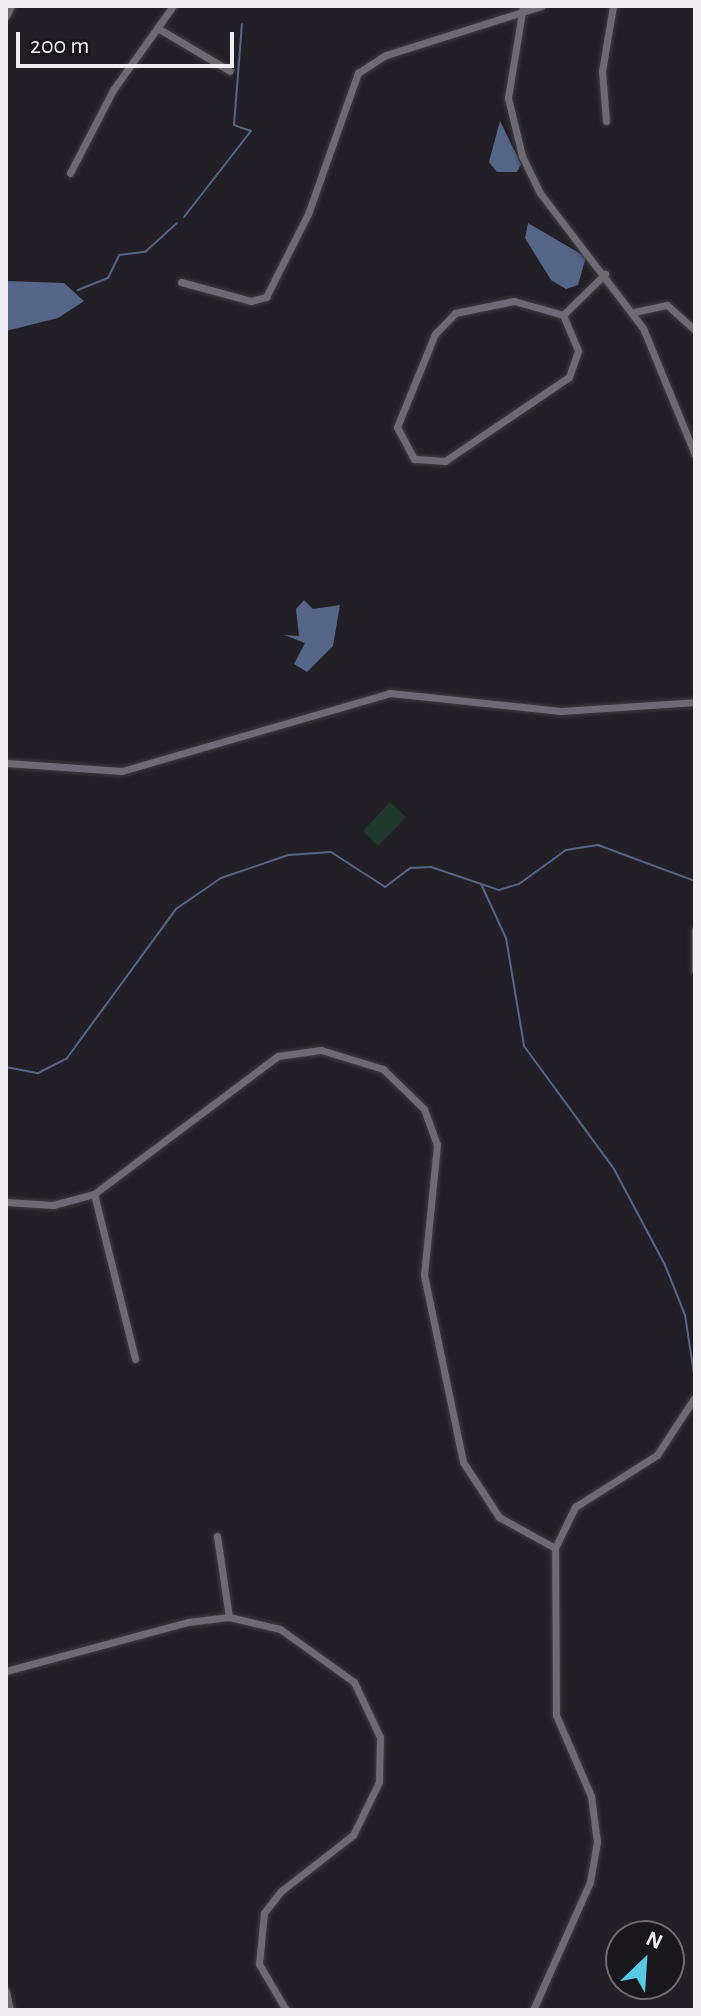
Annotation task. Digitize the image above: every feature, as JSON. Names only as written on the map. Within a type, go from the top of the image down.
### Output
[{"type":"street","points":[[6,16],[11,6]]},
{"type":"street","points":[[70,173],[113,90],[161,30],[173,6]]},
{"type":"street","points":[[523,6],[508,98],[522,156],[540,193],[634,312],[695,455]]},
{"type":"street","points":[[181,282],[251,301],[266,297],[308,214],[358,73],[386,55],[521,15],[541,6]]},
{"type":"street","points":[[606,121],[602,71],[613,6]]},
{"type":"street","points":[[161,30],[230,71]]},
{"type":"street","points":[[563,315],[605,274]]},
{"type":"street","points":[[502,301],[563,315],[578,351],[562,384],[445,461],[424,463],[405,452],[399,418],[446,319],[502,301]]},
{"type":"street","points":[[634,312],[667,305],[695,330]]},
{"type":"street","points":[[6,763],[71,774],[122,771],[390,693],[561,711],[695,702]]},
{"type":"street","points":[[695,930],[695,970]]},
{"type":"street","points":[[6,1202],[53,1205],[94,1194],[278,1056],[335,1051],[398,1079],[424,1109],[437,1145],[424,1275],[463,1462],[499,1517],[555,1548]]},
{"type":"street","points":[[94,1194],[135,1359]]},
{"type":"street","points":[[533,2010],[590,1882],[597,1842],[591,1796],[556,1715],[555,1548],[575,1507],[657,1455],[695,1397]]},
{"type":"street","points":[[217,1536],[229,1617]]},
{"type":"street","points":[[6,1671],[229,1617],[280,1629],[339,1668],[366,1700],[380,1737],[379,1782],[362,1823],[281,1891],[261,1922],[259,1964],[286,2010]]},
{"type":"street","points":[[6,1991],[10,2010]]},
{"type":"green space","points":[[390,802],[406,817],[378,846],[363,831]]},
{"type":"water","points":[[500,121],[521,164],[517,172],[497,172],[489,162]]},
{"type":"water","points":[[528,223],[586,257],[578,285],[566,289],[551,280],[525,238]]},
{"type":"water","points":[[6,281],[64,283],[84,301],[58,318],[6,331]]},
{"type":"water","points":[[304,600],[313,609],[340,605],[333,646],[307,672],[294,664],[305,643],[284,635],[299,636],[296,609]]},
{"type":"waterway","points":[[184,217],[251,131],[234,125],[242,24]]},
{"type":"waterway","points":[[78,290],[108,278],[119,255],[145,252],[177,223]]},
{"type":"waterway","points":[[6,1067],[38,1073],[67,1058],[176,909],[221,878],[288,855],[331,852],[385,887],[410,868],[431,867],[499,890],[519,884],[566,850],[598,845],[695,881]]},
{"type":"waterway","points":[[481,884],[506,938],[524,1046],[614,1169],[665,1265],[685,1315],[695,1380]]}]
